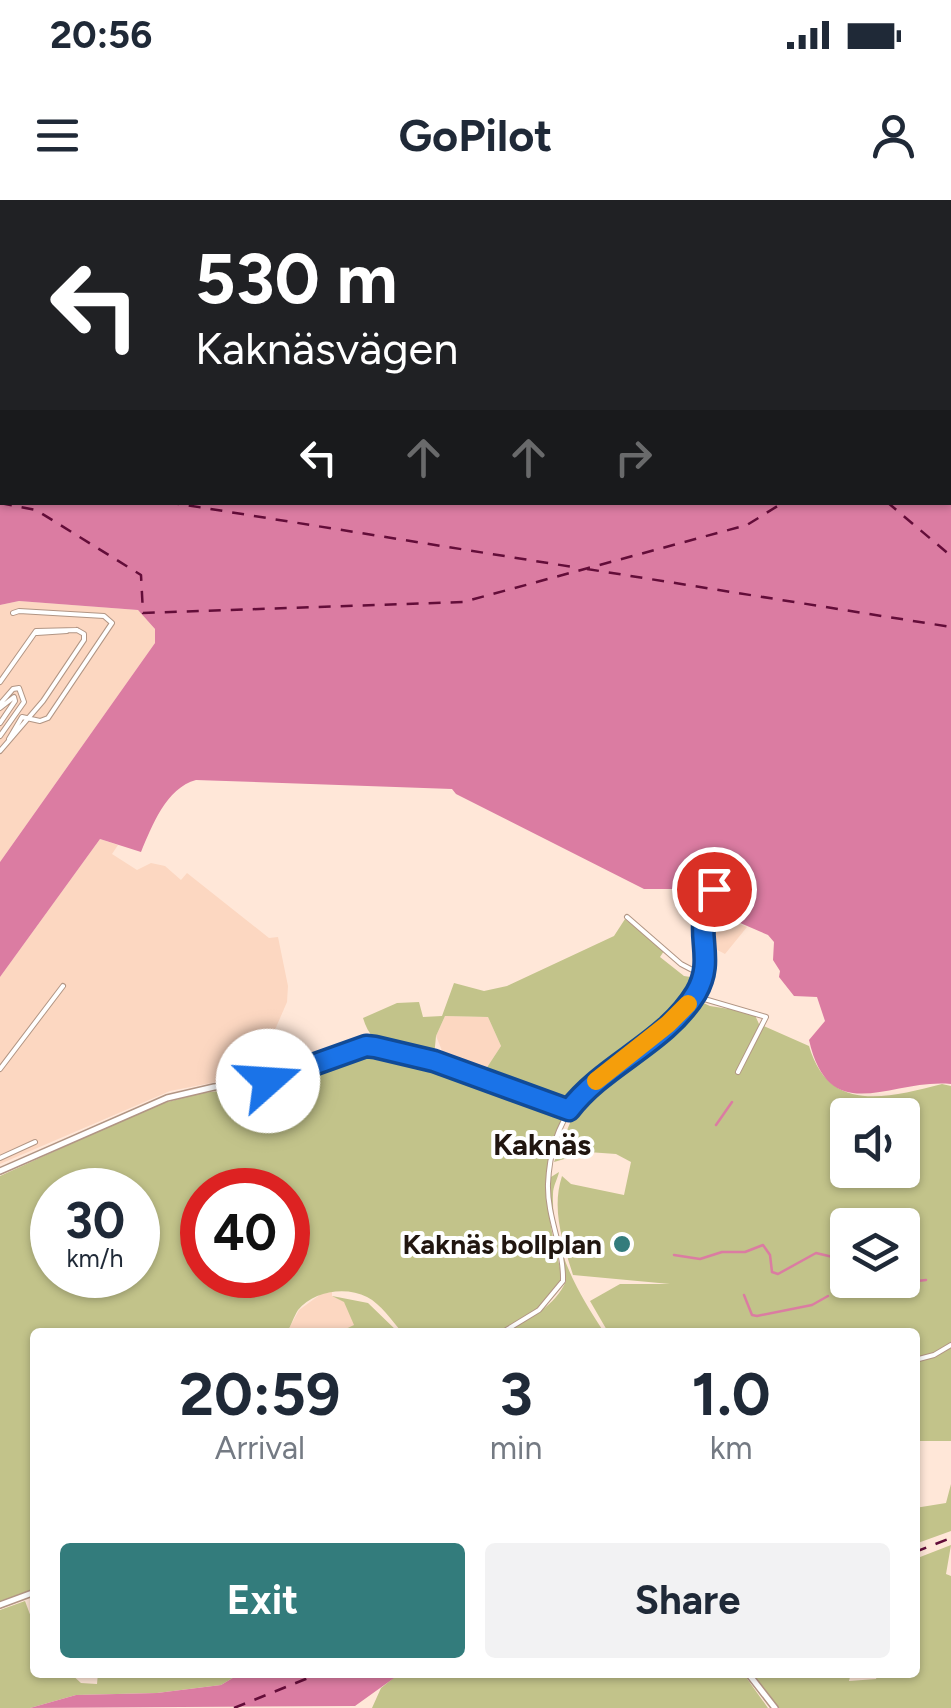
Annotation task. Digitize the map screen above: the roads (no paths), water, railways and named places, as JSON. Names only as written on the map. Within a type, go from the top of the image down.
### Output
[{"type":"street","points":[[153,200],[173,200]]},
{"type":"street","points":[[13,613],[19,610],[104,616],[112,623],[48,718],[25,718]]},
{"type":"street","points":[[0,682],[33,635],[42,629],[76,630],[84,634],[84,640],[0,752]]},
{"type":"street","points":[[0,706],[14,688],[23,693],[22,707],[0,736]]},
{"type":"street","points":[[0,706],[14,697],[15,702],[0,723]]},
{"type":"street","points":[[510,1328],[539,1310],[564,1282],[549,1213],[548,1188],[554,1148],[569,1110],[596,1080],[668,1024],[694,996],[707,961],[701,926],[714,889]]},
{"type":"street","points":[[626,917],[681,964],[702,976]]},
{"type":"street","points":[[0,1069],[63,986]]},
{"type":"street","points":[[694,996],[766,1017],[738,1072]]},
{"type":"street","points":[[0,1171],[168,1098],[214,1087],[268,1081],[366,1046],[434,1061],[569,1110]]},
{"type":"street","points":[[0,1158],[36,1142]]},
{"type":"street","points":[[920,1359],[951,1344]]},
{"type":"street","points":[[0,1604],[30,1594]]},
{"type":"street","points":[[752,1678],[774,1708]]},
{"type":"waterway","points":[[716,1125],[732,1102]]},
{"type":"waterway","points":[[674,1255],[700,1259],[763,1245],[770,1255],[772,1272],[778,1274],[816,1253],[830,1256]]},
{"type":"waterway","points":[[920,1281],[926,1280]]},
{"type":"waterway","points":[[744,1295],[752,1315],[757,1316],[812,1305],[828,1296]]},
{"type":"place","name":"Kaknäs bollplan","points":[[622,1244]]},
{"type":"district","name":"Kaknäs","points":[[542,1145]]}]
